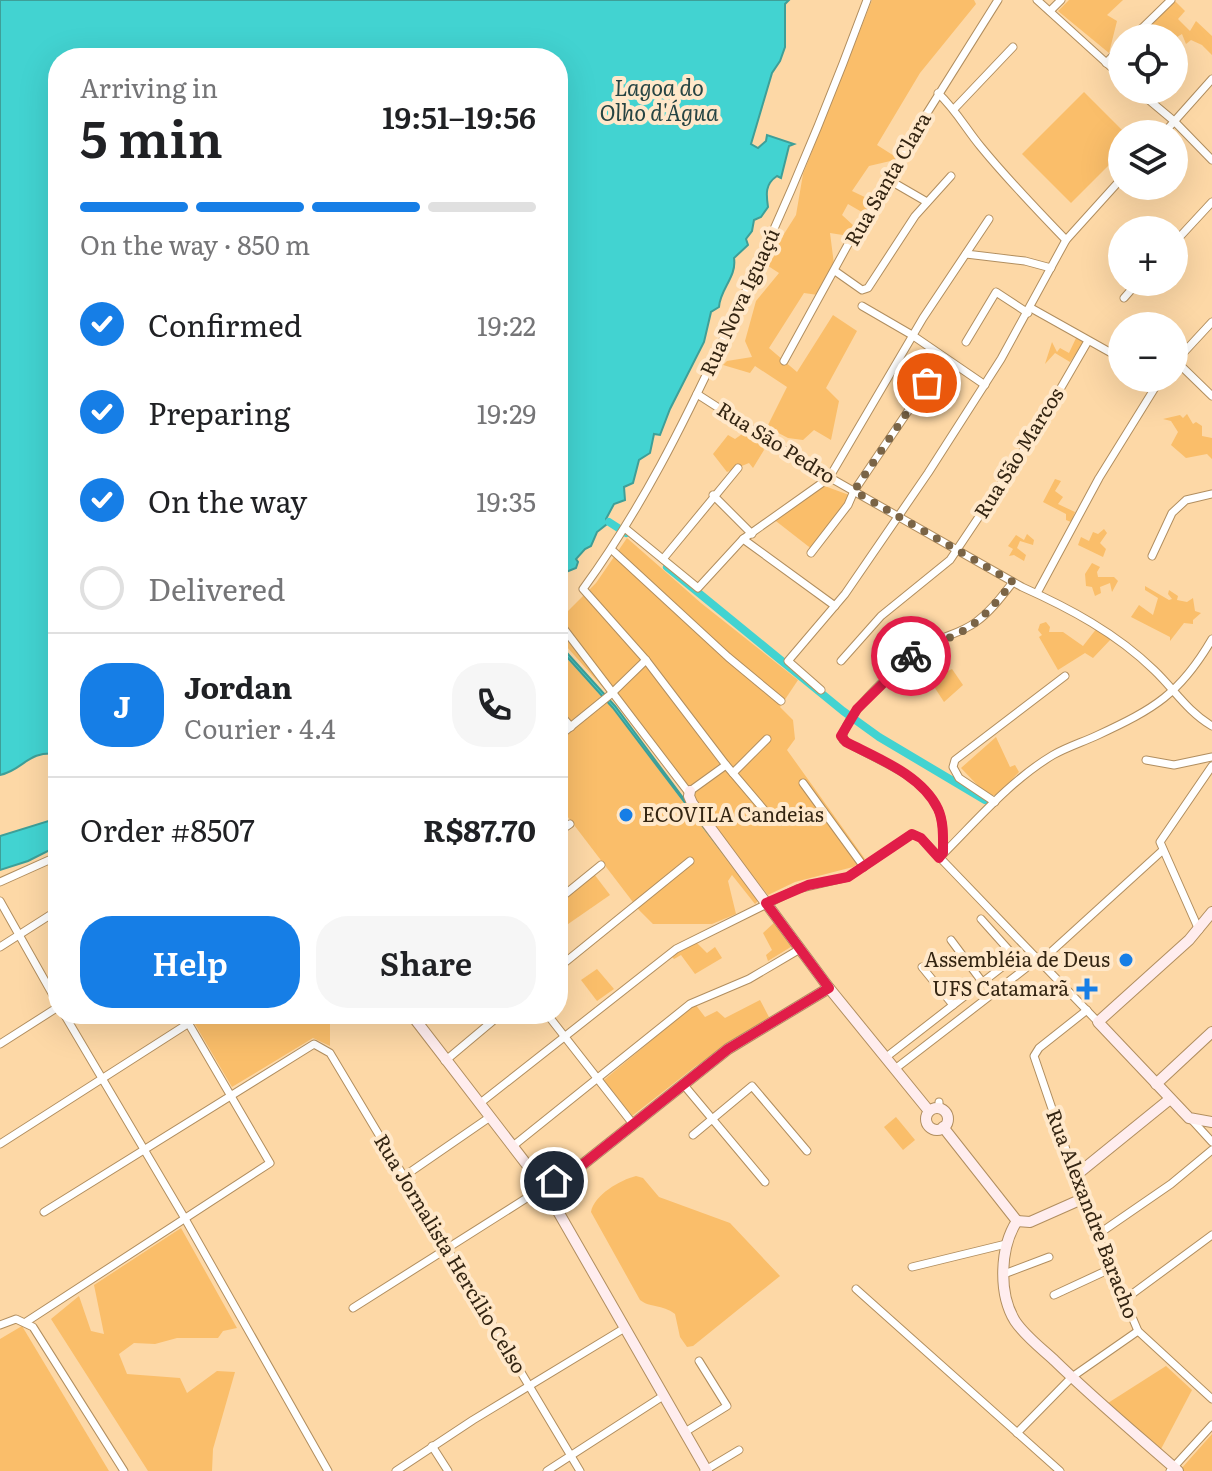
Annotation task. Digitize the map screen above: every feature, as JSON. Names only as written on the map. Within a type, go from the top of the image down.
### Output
[{"type":"main road","points":[[690,792],[692,803],[829,988],[895,1069],[936,1107],[945,1111],[948,1118],[943,1127],[936,1130],[927,1124],[926,1117],[936,1107]]},
{"type":"main road","points":[[1212,912],[1199,930],[1098,1022],[1189,1118],[1212,1122]]},
{"type":"main road","points":[[544,1187],[582,1165],[741,1040],[829,988]]},
{"type":"main road","points":[[419,1024],[544,1187],[706,1471]]},
{"type":"main road","points":[[1156,1084],[1212,1032]]},
{"type":"main road","points":[[1075,1176],[1170,1099]]},
{"type":"main road","points":[[943,1127],[1017,1221],[1030,1222],[1082,1199]]},
{"type":"main road","name":"Rua Alexandre Baracho","points":[[1075,1176],[1082,1199]]},
{"type":"main road","points":[[1017,1221],[1006,1244],[1004,1274],[1005,1298],[1014,1320],[1174,1470]]},
{"type":"street","name":"Rua Nova Iguaçú","points":[[646,660],[583,589],[626,529],[670,452],[805,162],[867,0]]},
{"type":"street","name":"Rua Santa Clara","points":[[784,361],[857,228],[878,202],[938,93],[998,0]]},
{"type":"street","points":[[1037,0],[1106,63]]},
{"type":"street","points":[[1050,11],[1061,0]]},
{"type":"street","points":[[1146,24],[1171,0]]},
{"type":"street","points":[[955,108],[1013,47]]},
{"type":"street","points":[[1175,120],[1212,79]]},
{"type":"street","points":[[938,93],[955,108],[978,144],[1066,240]]},
{"type":"street","points":[[1154,104],[1173,120]]},
{"type":"street","points":[[1188,135],[1212,160]]},
{"type":"street","points":[[835,271],[862,290],[869,286],[905,230],[951,176]]},
{"type":"street","points":[[889,180],[927,202]]},
{"type":"street","points":[[821,690],[788,661],[835,606],[898,516],[985,385],[1066,240],[1108,194]]},
{"type":"street","points":[[1188,228],[1212,202]]},
{"type":"street","points":[[626,529],[698,588],[743,539],[829,478],[912,335],[989,219]]},
{"type":"street","points":[[966,254],[1025,261],[1051,268]]},
{"type":"street","points":[[966,342],[996,292],[1108,352]]},
{"type":"street","points":[[862,306],[912,335],[985,385]]},
{"type":"street","points":[[1188,348],[1212,322]]},
{"type":"street","name":"Rua São Marcos","points":[[841,661],[881,616],[942,567],[957,549],[1033,436],[1088,341]]},
{"type":"street","points":[[1188,374],[1212,396]]},
{"type":"street","points":[[811,553],[848,505],[854,491],[927,383]]},
{"type":"street","points":[[1037,593],[1099,478],[1150,392]]},
{"type":"street","name":"Rua São Pedro","points":[[697,394],[829,478],[1013,582],[1092,622],[1135,653],[1193,714],[1212,726]]},
{"type":"street","points":[[663,559],[738,468]]},
{"type":"street","points":[[1152,556],[1172,513],[1186,500],[1212,494]]},
{"type":"street","points":[[713,495],[752,534]]},
{"type":"street","points":[[743,539],[835,606]]},
{"type":"street","points":[[612,550],[728,657],[781,701]]},
{"type":"street","points":[[941,856],[940,817],[931,798],[904,774],[843,740],[842,733],[851,717],[912,655],[928,644],[961,632],[978,621],[1013,582]]},
{"type":"street","points":[[568,636],[609,695],[690,792],[726,765]]},
{"type":"street","points":[[941,856],[995,802],[1052,756],[1152,709],[1173,692],[1193,669],[1212,639]]},
{"type":"street","points":[[568,729],[646,660],[726,765],[771,818]]},
{"type":"street","points":[[995,802],[959,778],[953,767],[955,760],[1065,676]]},
{"type":"street","points":[[568,724],[571,727]]},
{"type":"street","points":[[733,773],[767,739]]},
{"type":"street","points":[[1146,760],[1174,765],[1212,757]]},
{"type":"street","points":[[1199,930],[1161,839],[1212,766]]},
{"type":"street","points":[[803,783],[864,867]]},
{"type":"street","points":[[479,1104],[676,949],[808,885],[836,881],[864,867],[912,834],[941,856],[1098,1022]]},
{"type":"street","points":[[1041,961],[1163,850]]},
{"type":"street","points":[[0,882],[48,860]]},
{"type":"street","points":[[568,960],[690,861]]},
{"type":"street","points":[[568,892],[601,865]]},
{"type":"street","points":[[0,901],[48,987]]},
{"type":"street","points":[[0,947],[48,917]]},
{"type":"street","points":[[895,1069],[1024,971],[1025,964],[981,919]]},
{"type":"street","points":[[951,940],[983,983]]},
{"type":"street","points":[[513,1146],[690,1004],[749,979],[800,949]]},
{"type":"street","points":[[885,1058],[1015,957]]},
{"type":"street","points":[[922,967],[953,1005]]},
{"type":"street","name":"Rua Alexandre Baracho","points":[[1075,1176],[1034,1056],[1039,1048],[1087,1010]]},
{"type":"street","points":[[0,1044],[48,1013]]},
{"type":"street","points":[[70,1024],[184,1217],[328,1471]]},
{"type":"street","points":[[0,1144],[187,1024]]},
{"type":"street","points":[[26,1322],[270,1163],[190,1024]]},
{"type":"street","points":[[445,1061],[489,1024]]},
{"type":"street","points":[[555,1024],[633,1124]]},
{"type":"street","name":"Rua Jornalista Hercílio Celso","points":[[229,1095],[314,1044],[330,1053],[580,1471]]},
{"type":"street","points":[[683,1084],[765,1182]]},
{"type":"street","points":[[693,1135],[752,1086],[807,1151]]},
{"type":"street","points":[[44,1212],[229,1095]]},
{"type":"street","points":[[403,1177],[490,1117]]},
{"type":"street","points":[[1189,1118],[1212,1142]]},
{"type":"street","points":[[1097,1235],[1171,1184],[1212,1150]]},
{"type":"street","points":[[353,1308],[544,1187]]},
{"type":"street","name":"Rua Alexandre Baracho","points":[[1082,1199],[1138,1331],[1212,1399]]},
{"type":"street","points":[[1124,1300],[1212,1235]]},
{"type":"street","points":[[912,1267],[1006,1244]]},
{"type":"street","points":[[1004,1274],[1049,1257]]},
{"type":"street","points":[[1054,1295],[1110,1269]]},
{"type":"street","points":[[856,1289],[1060,1471]]},
{"type":"street","points":[[0,1325],[16,1319],[33,1327],[124,1471]]},
{"type":"street","points":[[396,1471],[623,1329]]},
{"type":"street","points":[[1017,1433],[1072,1377],[1138,1331]]},
{"type":"street","points":[[685,1432],[727,1406],[699,1361]]},
{"type":"street","points":[[547,1471],[663,1396]]},
{"type":"street","points":[[1174,1470],[1212,1425]]},
{"type":"street","points":[[432,1446],[448,1471]]},
{"type":"street","points":[[706,1471],[739,1450]]},
{"type":"shaded area","points":[[872,0],[974,0],[976,4],[920,73],[877,145],[899,159],[869,166],[852,191],[873,201],[867,215],[848,204],[842,215],[854,226],[849,236],[830,233],[834,264],[818,295],[804,293],[769,348],[797,372],[833,315],[857,331],[826,388],[839,401],[831,440],[814,430],[803,440],[788,438],[767,427],[787,387],[755,366],[750,373],[723,365],[727,361],[752,357],[745,341],[756,301],[779,273],[765,264],[796,215],[803,174]]},
{"type":"shaded area","points":[[1069,0],[1123,0],[1107,15],[1117,21],[1116,24],[1108,24],[1108,52],[1058,11]]},
{"type":"shaded area","points":[[1174,0],[1185,11],[1178,19],[1183,24],[1147,24]]},
{"type":"shaded area","points":[[1196,21],[1212,36],[1212,55],[1202,45],[1191,40],[1188,42],[1188,29],[1190,31]]},
{"type":"shaded area","points":[[1084,92],[1112,120],[1108,120],[1108,166],[1071,203],[1022,154]]},
{"type":"shaded area","points":[[1077,336],[1085,341],[1070,362],[1055,353],[1045,364],[1052,342],[1057,352],[1060,348],[1069,353]]},
{"type":"shaded area","points":[[1187,414],[1193,424],[1196,422],[1202,426],[1202,436],[1212,438],[1212,459],[1207,454],[1186,458],[1171,445],[1178,432],[1171,421],[1163,419],[1180,415],[1183,418]]},
{"type":"shaded area","points":[[745,432],[757,434],[764,450],[753,468],[749,463],[727,472],[713,454],[728,435],[735,439]]},
{"type":"shaded area","points":[[1055,479],[1061,481],[1055,491],[1063,497],[1058,504],[1075,512],[1071,522],[1066,520],[1066,514],[1043,502]]},
{"type":"shaded area","points":[[822,485],[849,495],[813,550],[772,518]]},
{"type":"shaded area","points":[[1104,529],[1107,533],[1100,543],[1106,549],[1103,557],[1078,545],[1081,537],[1089,541],[1093,532],[1098,534]]},
{"type":"shaded area","points":[[1027,534],[1034,540],[1033,545],[1020,541],[1017,548],[1026,555],[1024,561],[1014,555],[1009,556],[1013,549],[1008,546],[1016,535],[1024,540]]},
{"type":"shaded area","points":[[627,538],[701,603],[798,680],[780,707],[793,720],[795,739],[787,750],[865,859],[853,867],[795,882],[768,895],[607,692],[568,648],[568,611],[596,583]]},
{"type":"shaded area","points":[[1092,563],[1100,567],[1098,577],[1114,577],[1118,581],[1112,592],[1110,583],[1100,587],[1101,593],[1095,596],[1092,587],[1086,586],[1085,574]]},
{"type":"shaded area","points":[[1145,586],[1169,600],[1172,599],[1169,590],[1178,596],[1177,600],[1187,602],[1193,598],[1195,611],[1201,613],[1193,624],[1184,623],[1170,641],[1170,637],[1131,617],[1139,605],[1153,615],[1158,598],[1145,590]]},
{"type":"shaded area","points":[[1046,622],[1049,632],[1063,632],[1083,646],[1097,628],[1111,639],[1093,658],[1085,653],[1058,670],[1039,637],[1042,635],[1038,630],[1040,624]]},
{"type":"shaded area","points":[[568,660],[613,709],[758,901],[755,904],[732,875],[728,881],[736,914],[712,924],[653,924],[568,817]]},
{"type":"shaded area","points":[[941,669],[944,673],[952,669],[963,685],[944,702],[933,685],[921,684],[918,670],[925,677]]},
{"type":"shaded area","points":[[996,737],[1010,767],[1015,765],[1019,772],[998,795],[987,795],[961,768]]},
{"type":"shaded area","points":[[594,874],[610,895],[568,924],[568,894]]},
{"type":"shaded area","points":[[776,921],[794,945],[768,961],[766,955],[772,950],[763,933]]},
{"type":"shaded area","points":[[694,940],[707,953],[715,947],[722,958],[695,974],[681,955],[674,959],[670,955]]},
{"type":"shaded area","points":[[597,969],[614,989],[597,1001],[581,980]]},
{"type":"shaded area","points":[[760,1000],[770,1019],[696,1066],[632,1116],[604,1080],[695,1004],[705,1017],[717,1011],[725,1018]]},
{"type":"shaded area","points":[[195,1024],[330,1024],[330,1046],[313,1038],[232,1087]]},
{"type":"shaded area","points":[[896,1117],[915,1140],[903,1150],[884,1127]]},
{"type":"shaded area","points":[[636,1176],[643,1178],[659,1197],[730,1223],[780,1276],[693,1346],[687,1347],[680,1337],[675,1314],[640,1300],[591,1212],[597,1200],[609,1189]]},
{"type":"shaded area","points":[[181,1228],[237,1328],[223,1331],[218,1338],[177,1338],[155,1344],[134,1343],[119,1354],[127,1374],[180,1378],[187,1393],[217,1371],[235,1372],[213,1449],[212,1471],[148,1471],[51,1319],[79,1296],[91,1331],[104,1334],[94,1285]]},
{"type":"shaded area","points":[[22,1326],[109,1471],[0,1471],[0,1339]]},
{"type":"shaded area","points":[[1166,1366],[1192,1390],[1161,1449],[1108,1403]]},
{"type":"shaded area","points":[[1212,1434],[1212,1471],[1181,1469]]},
{"type":"water","name":"Lagoa do Olho d'Água","points":[[0,0],[789,0],[785,4],[785,47],[772,73],[751,144],[758,148],[766,141],[767,135],[794,144],[789,146],[781,178],[777,176],[768,186],[768,207],[761,217],[754,220],[752,231],[746,239],[748,245],[734,258],[733,271],[719,307],[711,312],[704,342],[660,435],[654,434],[650,453],[639,460],[633,483],[624,487],[625,500],[614,504],[606,519],[607,524],[597,532],[591,546],[576,559],[576,568],[568,571],[568,48],[48,48],[48,754],[32,758],[0,775]]},
{"type":"water","points":[[568,654],[615,706],[758,899],[613,708],[568,658]]},
{"type":"water","points":[[48,821],[48,851],[0,870],[0,836]]},
{"type":"waterway","points":[[609,522],[626,533]]},
{"type":"waterway","points":[[667,567],[843,711],[879,737],[985,800]]},
{"type":"way so far","points":[[911,656],[928,644],[953,636],[978,621],[1013,582],[854,491],[927,383]]},
{"type":"place","name":"ECOVILA Candeias","points":[[626,815]]},
{"type":"place","name":"Assembléia de Deus","points":[[1126,960]]},
{"type":"place","name":"UFS Catamarã","points":[[1087,989]]},
{"type":"route","points":[[554,1181],[582,1165],[728,1049],[829,988],[766,903],[808,885],[848,877],[912,834],[921,838],[939,858],[943,853],[940,817],[931,798],[904,774],[846,742],[841,736],[857,709],[911,656]]}]
